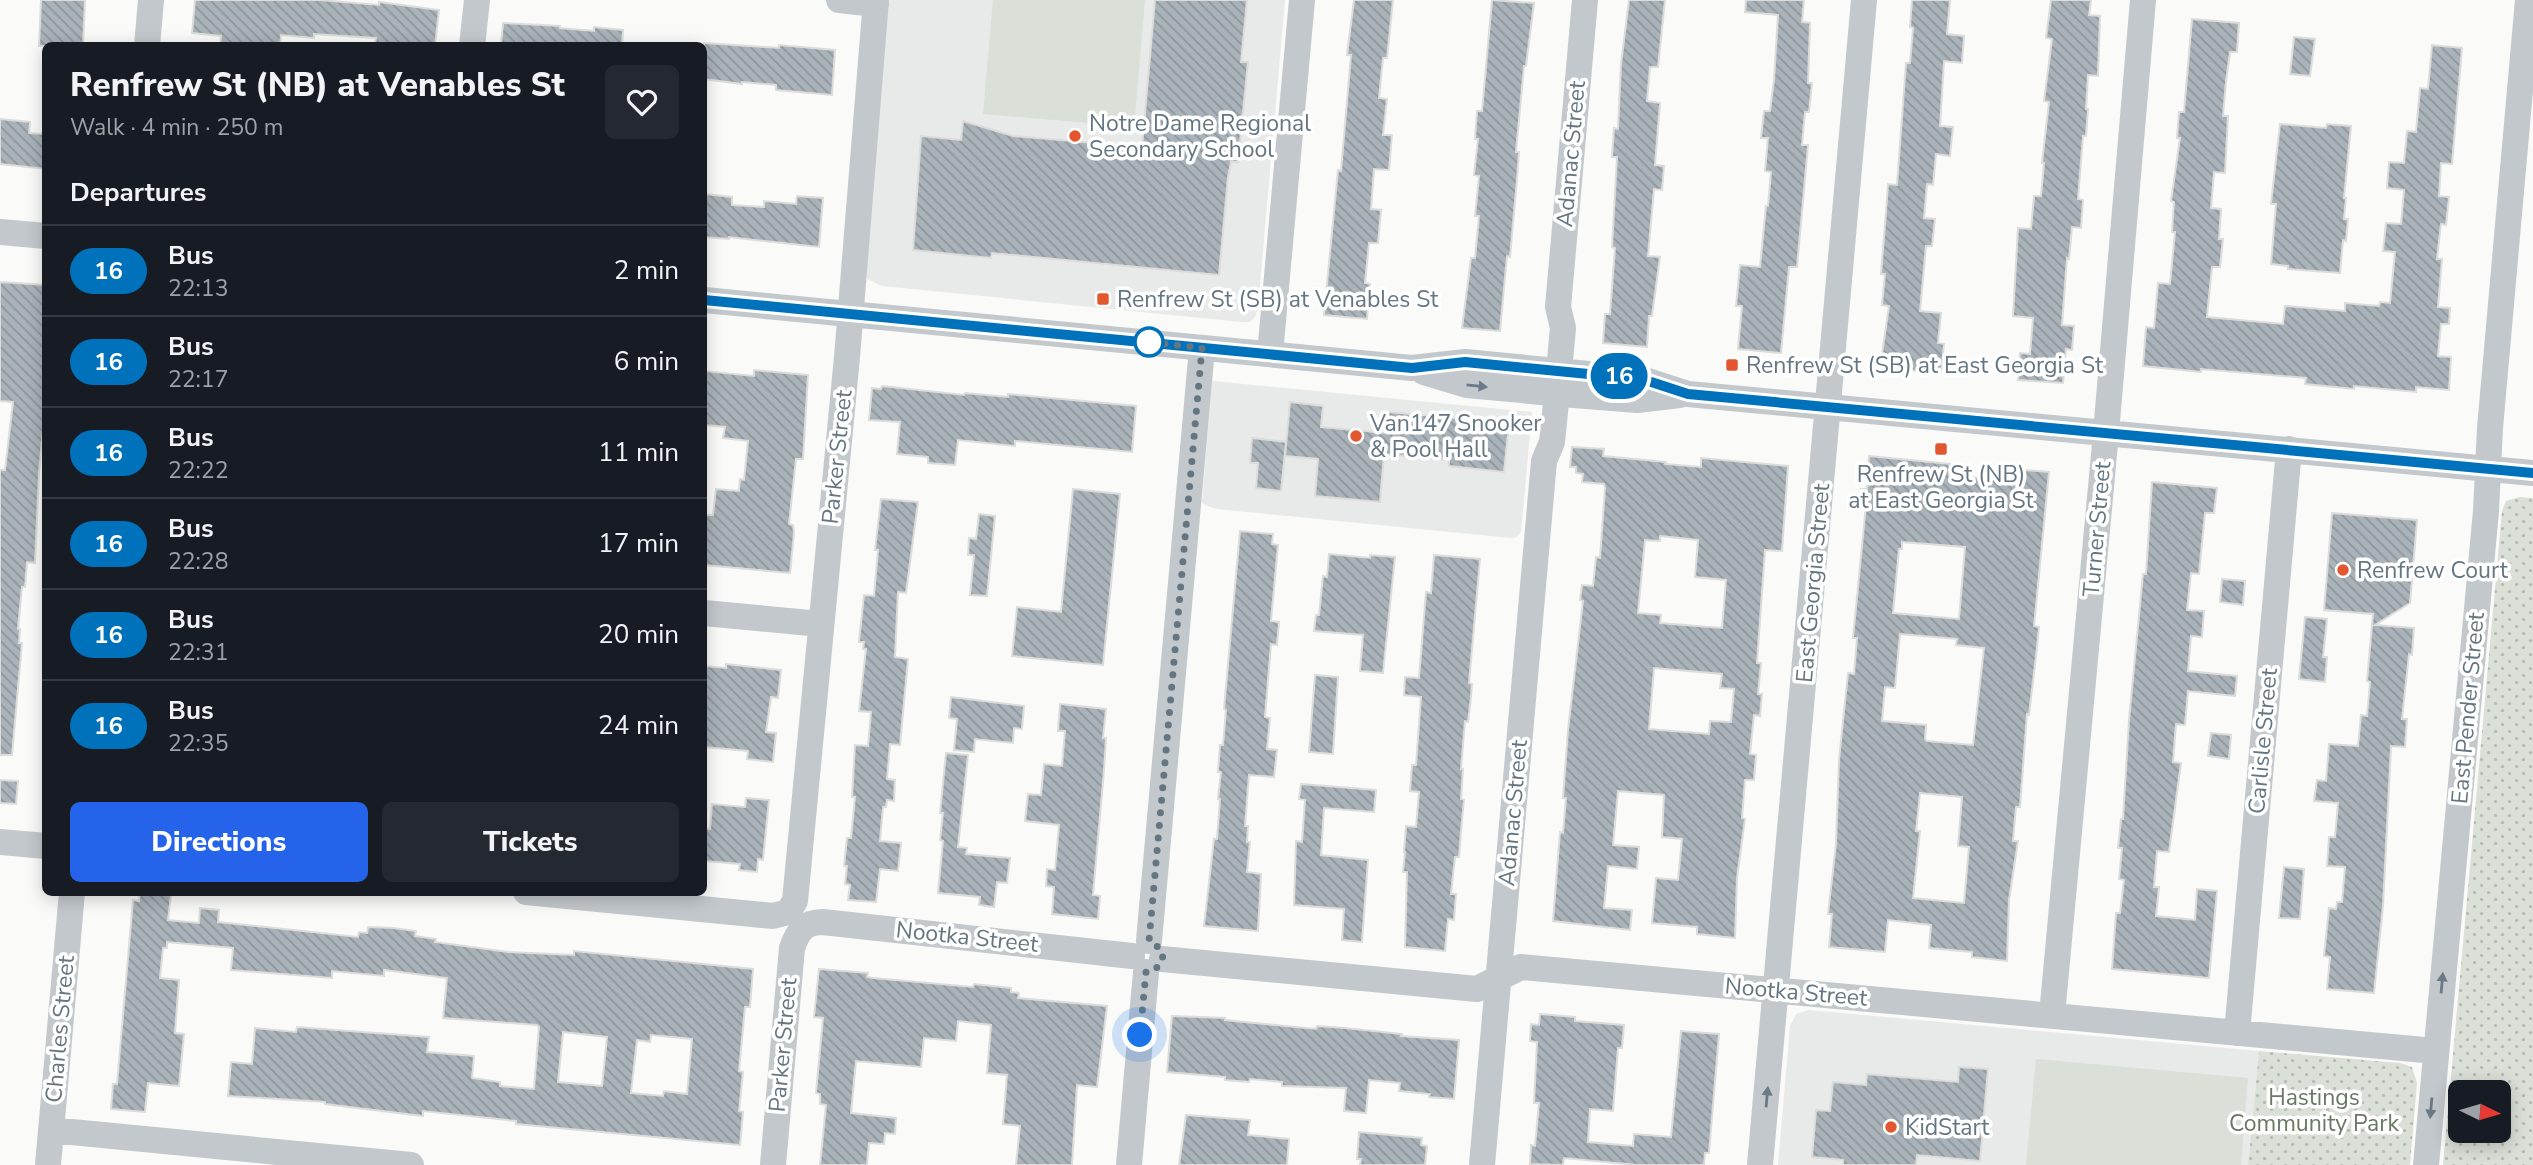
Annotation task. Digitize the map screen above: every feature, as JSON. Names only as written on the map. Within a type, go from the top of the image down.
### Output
[{"type":"street","points":[[147,42],[151,0]]},
{"type":"street","points":[[472,42],[477,0]]},
{"type":"street","points":[[839,0],[876,2]]},
{"type":"street","points":[[1270,354],[1302,0]]},
{"type":"street","name":"Adanac Street","points":[[1482,1165],[1545,461],[1552,442],[1550,321],[1558,307],[1585,0]]},
{"type":"street","name":"East Georgia Street","points":[[1760,1165],[1864,0]]},
{"type":"street","name":"Turner Street","points":[[2052,1015],[2143,0]]},
{"type":"street","name":"East Pender Street","points":[[2426,1165],[2528,0]]},
{"type":"street","name":"Parker Street","points":[[773,1165],[876,2]]},
{"type":"street","points":[[0,232],[42,236]]},
{"type":"street","points":[[707,299],[1412,368],[1467,385],[1642,379],[1688,394],[2533,472]]},
{"type":"street","points":[[1129,1165],[1202,348]]},
{"type":"street","name":"Carlisle Street","points":[[2237,1032],[2289,449]]},
{"type":"street","points":[[707,613],[821,624]]},
{"type":"street","points":[[0,842],[42,846]]},
{"type":"street","name":"Charles Street","points":[[48,1165],[72,896]]},
{"type":"street","name":"Nootka Street","points":[[567,896],[781,915],[814,922],[1477,989],[1521,967],[2435,1051]]},
{"type":"street","points":[[51,1130],[411,1165]]},
{"type":"shaded area","name":"Notre Dame Regional Secondary School","points":[[889,0],[1285,0],[1258,308],[1255,317],[1250,322],[1242,322],[882,286],[867,279],[865,271]]},
{"type":"shaded area","points":[[1212,381],[1532,412],[1521,532],[1517,537],[1511,538],[1217,509],[1205,505],[1202,502]]},
{"type":"shaded area","points":[[1809,1010],[2259,1051],[2248,1165],[1778,1165],[1790,1026],[1796,1014]]},
{"type":"green space","points":[[993,0],[1145,0],[1134,127],[983,114]]},
{"type":"green space","name":"Hastings Community Park","points":[[2520,497],[2533,498],[2533,1165],[2443,1165],[2448,1110],[2448,1143],[2511,1143],[2511,1080],[2451,1080],[2502,511],[2506,501]]},
{"type":"green space","name":"Hastings Community Park","points":[[2259,1051],[2400,1063],[2412,1067],[2417,1083],[2410,1165],[2248,1165]]},
{"type":"green space","points":[[2036,1059],[2248,1078],[2241,1165],[2026,1165]]},
{"type":"building","points":[[41,0],[85,0],[83,42],[42,42],[42,46],[39,46]]},
{"type":"building","points":[[195,0],[320,0],[379,5],[379,2],[439,10],[435,42],[375,42],[376,38],[314,34],[314,38],[281,35],[280,42],[220,42],[221,36],[192,33]]},
{"type":"building","points":[[1155,0],[1247,0],[1241,62],[1248,62],[1238,162],[1231,162],[1228,177],[1219,275],[992,253],[991,258],[913,250],[921,136],[961,140],[963,121],[1013,136],[1142,147]]},
{"type":"building","points":[[1354,0],[1393,0],[1387,58],[1383,58],[1379,98],[1387,99],[1383,135],[1392,135],[1389,170],[1374,169],[1371,209],[1381,210],[1378,243],[1369,243],[1365,283],[1370,284],[1367,319],[1324,315],[1338,170],[1341,171],[1351,55],[1347,55]]},
{"type":"building","points":[[1492,0],[1534,3],[1524,66],[1510,257],[1507,256],[1500,331],[1462,328],[1471,258],[1475,258],[1479,216],[1475,216],[1479,176],[1474,175],[1478,139],[1475,139],[1477,111],[1482,111]]},
{"type":"building","points":[[1629,0],[1665,0],[1658,67],[1650,67],[1647,101],[1660,103],[1655,165],[1664,166],[1662,190],[1654,189],[1648,256],[1660,257],[1652,316],[1649,316],[1647,347],[1603,343],[1605,314],[1610,314],[1615,248],[1612,247],[1617,157],[1612,157],[1614,128],[1618,129],[1621,64]]},
{"type":"building","points":[[1746,0],[1804,0],[1802,22],[1810,23],[1808,83],[1812,83],[1809,112],[1805,112],[1802,145],[1808,145],[1797,267],[1789,267],[1781,353],[1738,349],[1742,306],[1736,306],[1740,265],[1760,267],[1768,206],[1771,172],[1765,171],[1768,138],[1761,138],[1764,111],[1770,111],[1778,15],[1745,12]]},
{"type":"building","points":[[1912,0],[1950,0],[1947,34],[1964,36],[1962,63],[1944,61],[1940,126],[1953,127],[1950,156],[1936,154],[1933,185],[1927,184],[1924,218],[1935,219],[1932,246],[1926,246],[1920,311],[1941,313],[1938,343],[1944,344],[1941,373],[1880,368],[1889,306],[1882,305],[1885,274],[1881,274],[1888,184],[1897,185],[1906,63],[1910,63],[1913,28],[1910,27]]},
{"type":"building","points":[[2051,0],[2091,0],[2089,15],[2100,16],[2098,76],[2088,75],[2086,136],[2083,136],[2078,199],[2083,200],[2081,228],[2072,227],[2069,259],[2067,258],[2062,325],[2074,326],[2072,350],[2066,349],[2063,383],[2018,380],[2020,353],[2030,354],[2033,318],[2013,316],[2018,228],[2031,229],[2034,196],[2041,196],[2049,102],[2044,101],[2052,39],[2046,38]]},
{"type":"building","points":[[2192,19],[2239,23],[2237,52],[2230,52],[2226,82],[2223,116],[2228,116],[2225,173],[2214,172],[2211,208],[2221,209],[2219,239],[2223,239],[2220,267],[2212,267],[2207,317],[2283,324],[2285,306],[2345,311],[2345,303],[2379,306],[2380,302],[2390,303],[2395,252],[2383,251],[2386,223],[2401,224],[2404,190],[2387,188],[2389,162],[2404,163],[2407,131],[2416,132],[2420,88],[2428,89],[2432,45],[2462,48],[2452,164],[2441,163],[2439,196],[2449,197],[2446,225],[2441,224],[2437,259],[2442,259],[2438,307],[2450,308],[2449,324],[2441,324],[2438,356],[2451,357],[2449,390],[2416,387],[2416,392],[2354,386],[2354,389],[2305,384],[2306,378],[2143,366],[2146,327],[2154,328],[2158,283],[2170,284],[2175,232],[2172,232],[2174,202],[2171,201],[2180,138],[2177,138],[2179,112],[2184,112]]},
{"type":"building","points":[[503,23],[594,31],[594,27],[623,30],[622,42],[501,42]]},
{"type":"building","points":[[2294,37],[2315,39],[2310,76],[2290,74]]},
{"type":"building","points":[[707,43],[835,50],[832,95],[776,90],[776,85],[707,79]]},
{"type":"building","points":[[0,119],[30,122],[29,133],[42,134],[42,169],[0,164]]},
{"type":"building","points":[[2280,124],[2326,128],[2327,124],[2351,126],[2344,198],[2344,219],[2348,219],[2340,273],[2288,269],[2288,266],[2271,264],[2276,204],[2271,204]]},
{"type":"building","points":[[707,194],[732,197],[732,205],[764,207],[764,201],[796,204],[797,196],[823,198],[819,247],[707,237]]},
{"type":"building","points":[[0,282],[42,285],[42,441],[35,563],[27,562],[25,587],[22,587],[18,629],[19,643],[22,643],[12,755],[0,755],[0,470],[5,470],[13,402],[0,401]]},
{"type":"building","points":[[754,370],[808,375],[803,459],[796,459],[789,524],[793,525],[794,533],[790,573],[707,565],[707,515],[713,515],[716,489],[739,491],[740,479],[744,480],[748,441],[723,438],[725,427],[707,425],[707,371],[754,376]]},
{"type":"building","points":[[882,386],[964,395],[1008,397],[1008,394],[1136,406],[1132,452],[1015,441],[1015,446],[958,440],[955,465],[928,463],[928,457],[897,454],[900,422],[869,420],[872,388],[881,389]]},
{"type":"building","points":[[1290,402],[1323,406],[1321,427],[1386,433],[1388,412],[1509,423],[1504,472],[1449,466],[1449,460],[1384,454],[1380,502],[1315,496],[1318,459],[1285,456]]},
{"type":"building","points":[[1252,438],[1286,442],[1281,491],[1256,488],[1258,463],[1250,463]]},
{"type":"building","points":[[1572,447],[1604,449],[1603,456],[1666,462],[1665,464],[1701,467],[1701,458],[1788,466],[1782,551],[1765,550],[1757,663],[1761,663],[1758,694],[1762,694],[1760,716],[1754,715],[1750,754],[1756,755],[1754,780],[1745,780],[1742,818],[1745,819],[1737,878],[1735,938],[1697,934],[1697,927],[1652,923],[1656,878],[1678,880],[1682,839],[1662,837],[1664,795],[1618,791],[1613,845],[1639,847],[1637,869],[1608,866],[1604,908],[1632,910],[1630,930],[1553,921],[1560,832],[1563,833],[1566,798],[1563,798],[1568,730],[1583,601],[1580,600],[1582,585],[1593,586],[1596,557],[1600,558],[1605,488],[1604,484],[1582,482],[1583,474],[1576,473],[1576,467],[1570,467]],"holes":[[[1660,536],[1698,540],[1695,577],[1726,580],[1722,628],[1660,623],[1661,615],[1638,613],[1645,540],[1660,541]],[[1654,668],[1722,674],[1720,688],[1734,689],[1731,722],[1710,721],[1709,734],[1649,729]]]},
{"type":"building","points":[[1869,456],[1950,464],[1949,475],[2012,481],[2013,469],[2049,472],[2034,626],[2039,627],[2029,715],[2027,714],[2020,807],[2016,807],[2013,841],[2018,841],[2009,900],[2007,961],[1972,957],[1972,952],[1929,948],[1931,925],[1888,920],[1885,952],[1829,947],[1832,914],[1828,914],[1836,844],[1839,760],[1848,673],[1854,674],[1857,638],[1853,638],[1866,505],[1860,505],[1861,489],[1867,489]],"holes":[[[1902,542],[1965,547],[1959,619],[1893,613]],[[1900,634],[1957,639],[1956,645],[1984,648],[1973,745],[1927,741],[1926,725],[1882,721],[1885,687],[1895,688]],[[1920,793],[1962,797],[1958,846],[1969,847],[1964,903],[1913,898],[1920,831],[1916,831]]]},
{"type":"building","points":[[2152,482],[2217,488],[2214,513],[2205,513],[2199,574],[2191,573],[2187,610],[2204,611],[2202,637],[2191,636],[2188,671],[2237,676],[2235,696],[2188,691],[2185,725],[2176,724],[2173,762],[2181,763],[2169,852],[2157,851],[2154,887],[2159,887],[2156,916],[2195,920],[2197,889],[2217,891],[2209,978],[2112,969],[2116,913],[2120,913],[2124,880],[2119,879],[2122,848],[2118,848],[2123,819],[2143,574],[2146,574]]},
{"type":"building","points":[[1073,489],[1120,494],[1103,665],[1012,656],[1017,607],[1061,612]]},
{"type":"building","points":[[881,499],[918,502],[906,593],[898,592],[895,657],[908,659],[900,745],[890,744],[887,779],[895,780],[894,801],[887,800],[886,807],[883,807],[880,841],[901,843],[898,871],[880,869],[876,902],[848,900],[850,885],[845,884],[847,866],[844,866],[847,838],[851,838],[855,797],[852,797],[855,745],[868,746],[871,712],[859,711],[866,649],[863,649],[864,642],[859,642],[864,595],[874,596],[878,550],[875,550]]},
{"type":"building","points":[[2332,513],[2417,520],[2410,603],[2375,625],[2414,628],[2402,719],[2407,719],[2405,747],[2391,746],[2383,906],[2374,993],[2327,989],[2330,957],[2324,956],[2329,908],[2336,909],[2337,902],[2342,902],[2345,867],[2327,866],[2329,837],[2335,837],[2338,803],[2314,801],[2317,780],[2326,781],[2329,744],[2358,746],[2361,715],[2367,716],[2373,614],[2324,610]]},
{"type":"building","points":[[979,514],[995,516],[987,596],[970,595],[974,555],[968,555],[969,538],[976,539]]},
{"type":"building","points":[[1240,531],[1273,534],[1272,544],[1278,545],[1271,621],[1279,622],[1277,645],[1271,644],[1265,717],[1270,718],[1267,749],[1277,750],[1274,777],[1249,775],[1245,826],[1248,826],[1247,842],[1250,842],[1247,872],[1261,874],[1258,931],[1204,926],[1214,839],[1217,839],[1220,745],[1223,745]]},
{"type":"building","points":[[1329,554],[1370,558],[1370,555],[1395,557],[1383,673],[1360,671],[1363,635],[1314,631],[1316,615],[1319,615],[1323,576],[1327,577]]},
{"type":"building","points":[[1434,555],[1480,559],[1469,683],[1472,684],[1471,697],[1468,722],[1465,721],[1461,769],[1461,799],[1464,800],[1459,857],[1455,857],[1451,894],[1456,894],[1454,920],[1448,919],[1445,951],[1405,947],[1407,872],[1403,872],[1404,852],[1406,826],[1416,827],[1419,792],[1410,791],[1412,765],[1416,765],[1421,697],[1404,695],[1405,677],[1419,678],[1426,592],[1431,593]]},
{"type":"building","points":[[2222,579],[2245,581],[2243,605],[2220,602]]},
{"type":"building","points":[[2305,617],[2327,619],[2323,657],[2327,657],[2325,682],[2299,679]]},
{"type":"building","points":[[726,664],[781,670],[778,698],[771,697],[766,732],[776,733],[773,762],[747,759],[748,751],[707,747],[707,666],[726,668]]},
{"type":"building","points":[[1315,675],[1338,677],[1333,754],[1309,752]]},
{"type":"building","points":[[951,697],[1024,706],[1022,729],[1014,728],[1013,743],[975,739],[974,752],[954,750],[957,719],[949,718]]},
{"type":"building","points":[[1060,704],[1106,709],[1104,770],[1093,895],[1100,896],[1098,919],[1052,914],[1054,887],[1046,886],[1047,869],[1055,870],[1059,825],[1025,821],[1028,794],[1041,795],[1044,764],[1062,766],[1065,731],[1058,731]]},
{"type":"building","points":[[2211,733],[2231,735],[2229,759],[2208,756]]},
{"type":"building","points":[[946,753],[968,755],[958,847],[967,848],[966,854],[1010,858],[1007,883],[997,882],[994,907],[979,905],[980,897],[938,893],[943,841],[940,840],[943,813],[940,813]]},
{"type":"building","points":[[0,780],[18,781],[16,804],[0,803]]},
{"type":"building","points":[[1301,784],[1376,790],[1374,812],[1324,808],[1321,855],[1368,860],[1362,942],[1342,940],[1344,909],[1294,905],[1296,841],[1302,842],[1305,800],[1299,799]]},
{"type":"building","points":[[746,798],[769,800],[763,860],[758,859],[757,872],[739,870],[740,864],[707,861],[707,828],[710,829],[712,804],[745,807]]},
{"type":"building","points":[[2284,867],[2304,869],[2300,919],[2279,918]]},
{"type":"building","points":[[140,896],[171,896],[168,920],[199,923],[200,908],[219,910],[218,922],[358,937],[359,932],[367,933],[368,927],[393,928],[416,931],[415,936],[436,939],[435,942],[508,952],[574,955],[574,951],[753,969],[750,1007],[745,1007],[739,1071],[743,1072],[739,1111],[743,1112],[740,1145],[516,1124],[516,1121],[423,1111],[423,1116],[325,1102],[228,1096],[231,1062],[252,1064],[255,1028],[296,1032],[297,1027],[429,1037],[427,1052],[474,1056],[472,1078],[500,1082],[500,1086],[534,1089],[539,1027],[443,1018],[447,978],[384,970],[384,976],[332,971],[332,978],[231,970],[233,948],[167,942],[167,948],[163,948],[160,978],[179,980],[175,1033],[184,1034],[179,1086],[148,1083],[145,1112],[111,1109],[113,1084],[117,1084],[133,900],[139,901]],"holes":[[[563,1032],[607,1037],[602,1086],[558,1082]],[[651,1035],[692,1039],[687,1094],[664,1091],[663,1096],[631,1093],[637,1040],[650,1042]]]},
{"type":"building","points":[[819,969],[868,973],[867,977],[873,978],[1011,988],[1011,992],[1019,993],[1018,998],[1107,1006],[1097,1087],[1077,1085],[1072,1165],[1016,1165],[1020,1126],[1003,1124],[1007,1075],[987,1073],[991,1025],[958,1021],[956,1041],[924,1038],[921,1067],[856,1061],[851,1113],[896,1118],[895,1134],[885,1133],[884,1144],[869,1143],[867,1165],[820,1165],[826,1105],[820,1104],[820,1094],[816,1093],[823,1018],[814,1017]]},
{"type":"building","points":[[1540,1014],[1575,1017],[1575,1021],[1624,1025],[1622,1048],[1618,1048],[1613,1111],[1590,1109],[1588,1142],[1633,1146],[1634,1134],[1671,1137],[1681,1031],[1719,1034],[1709,1153],[1705,1153],[1704,1165],[1637,1165],[1564,1158],[1563,1165],[1530,1164],[1531,1145],[1535,1146],[1539,1103],[1534,1103],[1537,1042],[1530,1041],[1531,1024],[1539,1025]]},
{"type":"building","points":[[1172,1016],[1225,1018],[1316,1029],[1317,1026],[1345,1028],[1459,1040],[1454,1099],[1399,1091],[1400,1083],[1369,1080],[1366,1113],[1344,1111],[1346,1088],[1282,1086],[1282,1082],[1225,1080],[1225,1077],[1167,1072]]},
{"type":"building","points":[[1959,1067],[1988,1069],[1980,1161],[1917,1155],[1916,1165],[1843,1165],[1843,1160],[1812,1157],[1816,1110],[1830,1111],[1833,1082],[1866,1085],[1867,1074],[1958,1082]]},
{"type":"building","points":[[1186,1115],[1250,1120],[1248,1135],[1289,1139],[1287,1165],[1179,1165]]},
{"type":"building","points":[[1359,1132],[1422,1138],[1421,1145],[1427,1146],[1425,1165],[1360,1165],[1361,1159],[1357,1159]]},
{"type":"bus line","name":"16","points":[[707,300],[1412,368],[1465,362],[1642,379],[1688,394],[2533,473]]},
{"type":"place","name":"Notre Dame Regional Secondary School","points":[[1075,136]]},
{"type":"place","name":"Renfrew St (SB) at Venables St","points":[[1103,299]]},
{"type":"place","name":"Renfrew St (SB) at East Georgia St","points":[[1732,365]]},
{"type":"place","name":"Van147 Snooker & Pool Hall","points":[[1356,436]]},
{"type":"place","name":"Renfrew St (NB) at East Georgia St","points":[[1941,449]]},
{"type":"place","name":"Renfrew Court","points":[[2343,570]]},
{"type":"place","name":"KidStart","points":[[1891,1127]]},
{"type":"route","points":[[1140,1035],[1146,972],[1159,967],[1163,959],[1161,949],[1149,941],[1202,348],[1141,341],[1149,342]]}]
